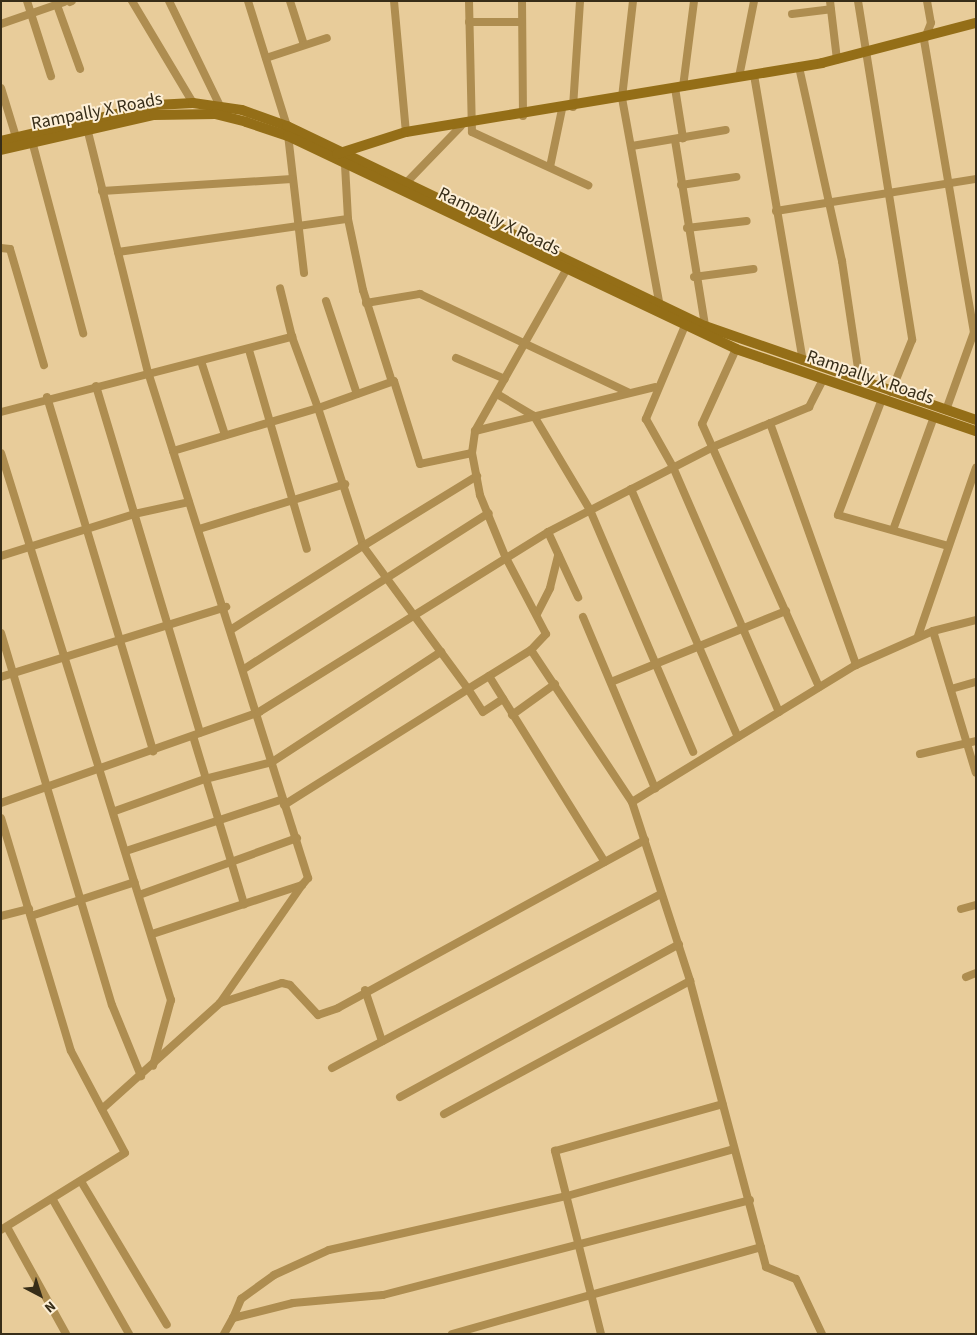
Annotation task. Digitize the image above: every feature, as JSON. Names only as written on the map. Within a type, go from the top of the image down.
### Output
[{"type":"main road","points":[[337,156],[406,132],[466,126],[837,60],[924,40],[976,22]]},
{"type":"main road","points":[[1,141],[156,105],[219,104],[287,131],[337,156],[406,184],[660,307],[705,326],[803,362],[976,420]]},
{"type":"main road","name":"Rampally X Roads","points":[[1,150],[87,128],[189,113],[215,114],[287,131]]},
{"type":"main road","name":"Rampally X Roads","points":[[337,156],[345,166],[684,328],[736,350],[976,431]]},
{"type":"street","points":[[27,1],[52,76]]},
{"type":"street","points":[[132,1],[193,103]]},
{"type":"street","points":[[169,1],[219,104]]},
{"type":"street","points":[[248,1],[287,131],[296,227],[304,273]]},
{"type":"street","points":[[290,1],[304,45]]},
{"type":"street","points":[[394,1],[406,132]]},
{"type":"street","points":[[406,184],[466,126],[469,1]]},
{"type":"street","points":[[522,1],[523,116]]},
{"type":"street","points":[[573,107],[580,1]]},
{"type":"street","points":[[633,1],[622,98],[660,307]]},
{"type":"street","points":[[694,1],[679,87],[679,139],[681,185],[694,278],[705,326]]},
{"type":"street","points":[[739,77],[754,1]]},
{"type":"street","points":[[858,1],[864,53],[912,340],[890,392]]},
{"type":"street","points":[[928,1],[932,23],[924,40],[973,302],[974,332],[946,410]]},
{"type":"street","points":[[1,24],[66,3],[80,69]]},
{"type":"street","points":[[792,14],[831,5],[837,60]]},
{"type":"street","points":[[469,22],[522,22]]},
{"type":"street","points":[[266,58],[327,38]]},
{"type":"street","points":[[799,67],[830,202],[860,381]]},
{"type":"street","points":[[754,75],[803,362]]},
{"type":"street","points":[[1,88],[16,137]]},
{"type":"street","points":[[550,167],[562,109]]},
{"type":"street","points":[[466,126],[477,136],[588,185]]},
{"type":"street","points":[[87,128],[148,372],[226,607],[259,712],[283,802],[298,838],[308,878],[220,1003],[142,1076],[102,1109]]},
{"type":"street","points":[[632,146],[726,130]]},
{"type":"street","points":[[32,142],[84,332]]},
{"type":"street","points":[[345,166],[348,219],[366,303],[420,464],[472,453]]},
{"type":"street","points":[[681,185],[736,177]]},
{"type":"street","points":[[102,191],[292,179]]},
{"type":"street","points":[[776,211],[976,180]]},
{"type":"street","points":[[118,252],[148,244],[348,219]]},
{"type":"street","points":[[687,228],[747,221]]},
{"type":"street","points":[[1,248],[10,249],[44,365]]},
{"type":"street","points":[[694,278],[753,269]]},
{"type":"street","points":[[126,851],[216,820],[283,802],[531,650],[546,634],[505,556],[477,476],[472,453],[476,431],[565,272]]},
{"type":"street","points":[[280,288],[292,337],[345,484],[363,546],[390,578],[483,712],[503,700]]},
{"type":"street","points":[[366,303],[420,294],[526,342],[629,393]]},
{"type":"street","points":[[326,301],[357,394]]},
{"type":"street","points":[[684,328],[656,388],[646,419],[673,467],[779,712]]},
{"type":"street","points":[[1,412],[48,397],[148,372],[201,362],[292,337]]},
{"type":"street","points":[[249,350],[294,499],[307,549]]},
{"type":"street","points":[[736,350],[702,424],[715,446],[819,687]]},
{"type":"street","points":[[456,358],[505,379]]},
{"type":"street","points":[[201,362],[225,435]]},
{"type":"street","points":[[1,803],[46,785],[153,751],[259,712],[505,556],[548,532],[715,446],[809,406],[824,379]]},
{"type":"street","points":[[173,451],[318,408],[392,382]]},
{"type":"street","points":[[96,386],[169,626],[197,734],[205,779],[216,820],[244,904]]},
{"type":"street","points":[[476,431],[656,388]]},
{"type":"street","points":[[497,394],[534,416],[590,510],[693,752]]},
{"type":"street","points":[[48,397],[153,751]]},
{"type":"street","points":[[882,399],[838,515],[948,546]]},
{"type":"street","points":[[893,530],[934,417]]},
{"type":"street","points":[[770,423],[856,665]]},
{"type":"street","points":[[1,453],[100,767],[116,811],[135,882],[171,1000],[153,1066]]},
{"type":"street","points":[[918,636],[976,468]]},
{"type":"street","points":[[232,629],[477,476]]},
{"type":"street","points":[[199,529],[345,484]]},
{"type":"street","points":[[631,489],[738,737]]},
{"type":"street","points":[[1,556],[134,514],[190,502]]},
{"type":"street","points":[[244,669],[390,578],[489,513]]},
{"type":"street","points":[[548,532],[578,597]]},
{"type":"street","points":[[537,614],[550,588],[558,555]]},
{"type":"street","points":[[1,677],[66,655],[121,642],[226,607]]},
{"type":"street","points":[[610,682],[786,611]]},
{"type":"street","points":[[583,617],[655,788]]},
{"type":"street","points":[[632,802],[856,665],[918,636],[975,618]]},
{"type":"street","points":[[933,631],[951,689],[972,742],[976,773]]},
{"type":"street","points":[[1,633],[82,899],[112,1005],[142,1076]]},
{"type":"street","points":[[531,650],[632,802],[690,981],[734,1149],[750,1200],[766,1267],[796,1280],[822,1334]]},
{"type":"street","points":[[116,811],[205,779],[272,762],[441,652]]},
{"type":"street","points":[[489,676],[605,862]]},
{"type":"street","points":[[951,689],[976,682]]},
{"type":"street","points":[[512,715],[555,684]]},
{"type":"street","points":[[920,754],[972,742]]},
{"type":"street","points":[[1,818],[71,1051],[125,1153],[82,1183],[4,1228],[66,1334]]},
{"type":"street","points":[[140,895],[298,838]]},
{"type":"street","points":[[220,1003],[282,983],[290,985],[318,1015],[645,840]]},
{"type":"street","points":[[1,916],[30,912],[82,899],[135,882]]},
{"type":"street","points":[[152,934],[302,885]]},
{"type":"street","points":[[332,1068],[661,894]]},
{"type":"street","points":[[961,909],[976,905]]},
{"type":"street","points":[[400,1097],[679,944]]},
{"type":"street","points":[[966,977],[976,973]]},
{"type":"street","points":[[444,1114],[690,981]]},
{"type":"street","points":[[365,990],[382,1041]]},
{"type":"street","points":[[601,1334],[593,1293],[555,1151],[723,1104]]},
{"type":"street","points":[[224,1334],[241,1299],[274,1275],[329,1250],[567,1196],[734,1149]]},
{"type":"street","points":[[82,1183],[167,1325]]},
{"type":"street","points":[[53,1200],[130,1334]]},
{"type":"street","points":[[233,1318],[293,1303],[384,1295],[581,1247],[750,1200]]},
{"type":"street","points":[[452,1334],[761,1247]]}]
